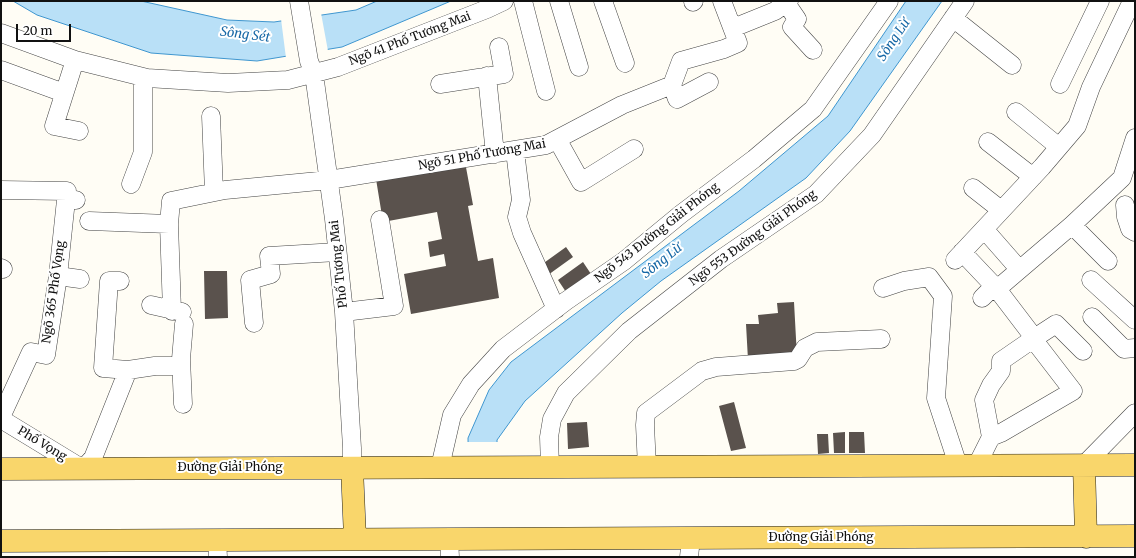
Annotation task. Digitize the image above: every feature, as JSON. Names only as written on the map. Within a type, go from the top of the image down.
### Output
[{"type":"main road","points":[[1084,465],[1086,537]]},
{"type":"main road","points":[[550,467],[1135,465]]},
{"type":"main road","name":"Đường Giải Phóng","points":[[1,469],[550,467]]},
{"type":"main road","points":[[352,468],[355,538]]},
{"type":"main road","name":"Đường Giải Phóng","points":[[453,545],[507,539],[690,548],[1135,536]]},
{"type":"main road","points":[[1,540],[217,548],[355,538],[453,545]]},
{"type":"street","name":"Ngõ 41 Phố Tương Mai","points":[[1,33],[75,60],[143,77],[228,83],[288,80],[312,68],[338,67],[504,1]]},
{"type":"street","points":[[523,1],[546,91]]},
{"type":"street","points":[[559,1],[579,67]]},
{"type":"street","points":[[603,1],[625,63]]},
{"type":"street","points":[[722,1],[736,35]]},
{"type":"street","name":"Ngõ 543 Đường Giải Phóng","points":[[449,468],[452,416],[471,384],[503,349],[624,261],[681,214],[754,159],[813,109],[888,1]]},
{"type":"street","name":"Ngõ 553 Đường Giải Phóng","points":[[550,467],[549,437],[552,419],[566,393],[635,326],[721,258],[816,194],[872,136],[965,1]]},
{"type":"street","points":[[1060,84],[1100,1]]},
{"type":"street","points":[[883,288],[904,281],[929,277],[943,296],[936,398],[968,465],[991,437],[1001,433],[1073,391],[1033,339],[1029,331],[958,256],[1033,176],[1076,126],[1091,87],[1132,1]]},
{"type":"street","points":[[709,82],[677,99],[672,85],[681,61],[724,49],[736,35],[787,2],[798,19],[792,27],[813,50]]},
{"type":"street","name":"Phố Tương Mai","points":[[299,5],[312,68],[338,252],[344,312],[352,468]]},
{"type":"street","points":[[953,18],[1012,65]]},
{"type":"street","points":[[440,84],[504,74],[499,47]]},
{"type":"street","points":[[75,60],[54,126],[79,131]]},
{"type":"street","points":[[1,70],[64,92]]},
{"type":"street","points":[[487,76],[495,154]]},
{"type":"street","points":[[131,184],[143,152],[143,77]]},
{"type":"street","name":"Ngõ 51 Phố Tương Mai","points":[[169,224],[171,201],[232,189],[329,180],[546,145],[622,105],[672,85]]},
{"type":"street","points":[[1016,112],[1059,146]]},
{"type":"street","points":[[210,116],[214,192]]},
{"type":"street","points":[[991,291],[1072,225],[1122,178],[1135,138]]},
{"type":"street","points":[[556,139],[581,182],[634,149]]},
{"type":"street","points":[[988,142],[1033,176]]},
{"type":"street","points":[[515,151],[521,200],[517,217],[522,233],[556,309]]},
{"type":"street","points":[[973,188],[1001,210]]},
{"type":"street","name":"Ngõ 365 Phố Vọng","points":[[1,190],[72,195],[66,200],[58,276],[46,355],[31,352],[1,418]]},
{"type":"street","points":[[1125,205],[1126,217],[1130,229],[1135,232]]},
{"type":"street","points":[[89,220],[169,224],[179,316],[183,404]]},
{"type":"street","points":[[344,312],[394,306],[380,220]]},
{"type":"street","points":[[1072,225],[1108,261]]},
{"type":"street","points":[[984,229],[1019,269]]},
{"type":"street","points":[[254,323],[250,280],[271,274],[269,256],[338,252]]},
{"type":"street","points":[[58,276],[80,279]]},
{"type":"street","points":[[1091,280],[1135,320]]},
{"type":"street","points":[[120,281],[109,281],[104,368],[128,370],[155,366],[181,366]]},
{"type":"street","points":[[151,305],[179,316]]},
{"type":"street","points":[[1092,317],[1124,349],[1135,348]]},
{"type":"street","points":[[991,437],[984,400],[991,385],[1001,371],[1001,361],[1056,324],[1083,351]]},
{"type":"street","points":[[647,466],[645,425],[646,413],[702,371],[716,367],[794,361],[798,359],[805,348],[818,342],[881,340]]},
{"type":"street","points":[[83,469],[93,458],[128,370]]},
{"type":"street","points":[[1084,465],[1135,413]]},
{"type":"street","name":"Phố Vọng","points":[[1,418],[83,469]]},
{"type":"water","name":"Sông Sét","points":[[13,1],[141,1],[227,20],[274,22],[356,10],[377,1],[451,1],[342,47],[257,61],[151,53],[37,15]]},
{"type":"water","name":"Sông Lừ","points":[[906,1],[942,1],[850,131],[806,178],[661,281],[622,313],[525,401],[497,440],[499,557],[470,557],[468,438],[489,390],[511,362],[739,191],[828,116]]},
{"type":"pier","points":[[321,13],[328,51],[286,58],[281,19]]},
{"type":"pier","points":[[466,442],[499,442],[501,557],[468,557]]},
{"type":"building","points":[[465,162],[473,205],[468,206],[478,261],[493,258],[499,298],[411,314],[404,274],[446,266],[444,254],[430,257],[428,242],[442,239],[437,212],[383,222],[376,179]]},
{"type":"building","points":[[566,247],[573,257],[548,275],[541,265]]},
{"type":"building","points":[[583,262],[591,274],[566,292],[558,280]]},
{"type":"building","points":[[204,271],[227,271],[228,318],[205,319]]},
{"type":"building","points":[[794,302],[797,357],[748,360],[746,324],[759,324],[758,315],[778,313],[777,303]]},
{"type":"building","points":[[734,402],[746,448],[731,451],[719,406]]},
{"type":"building","points":[[587,422],[589,447],[568,449],[567,423]]},
{"type":"building","points":[[845,432],[845,453],[834,453],[833,433]]},
{"type":"building","points":[[849,432],[864,432],[865,453],[849,453]]},
{"type":"building","points":[[817,434],[828,434],[829,453],[818,454]]}]
